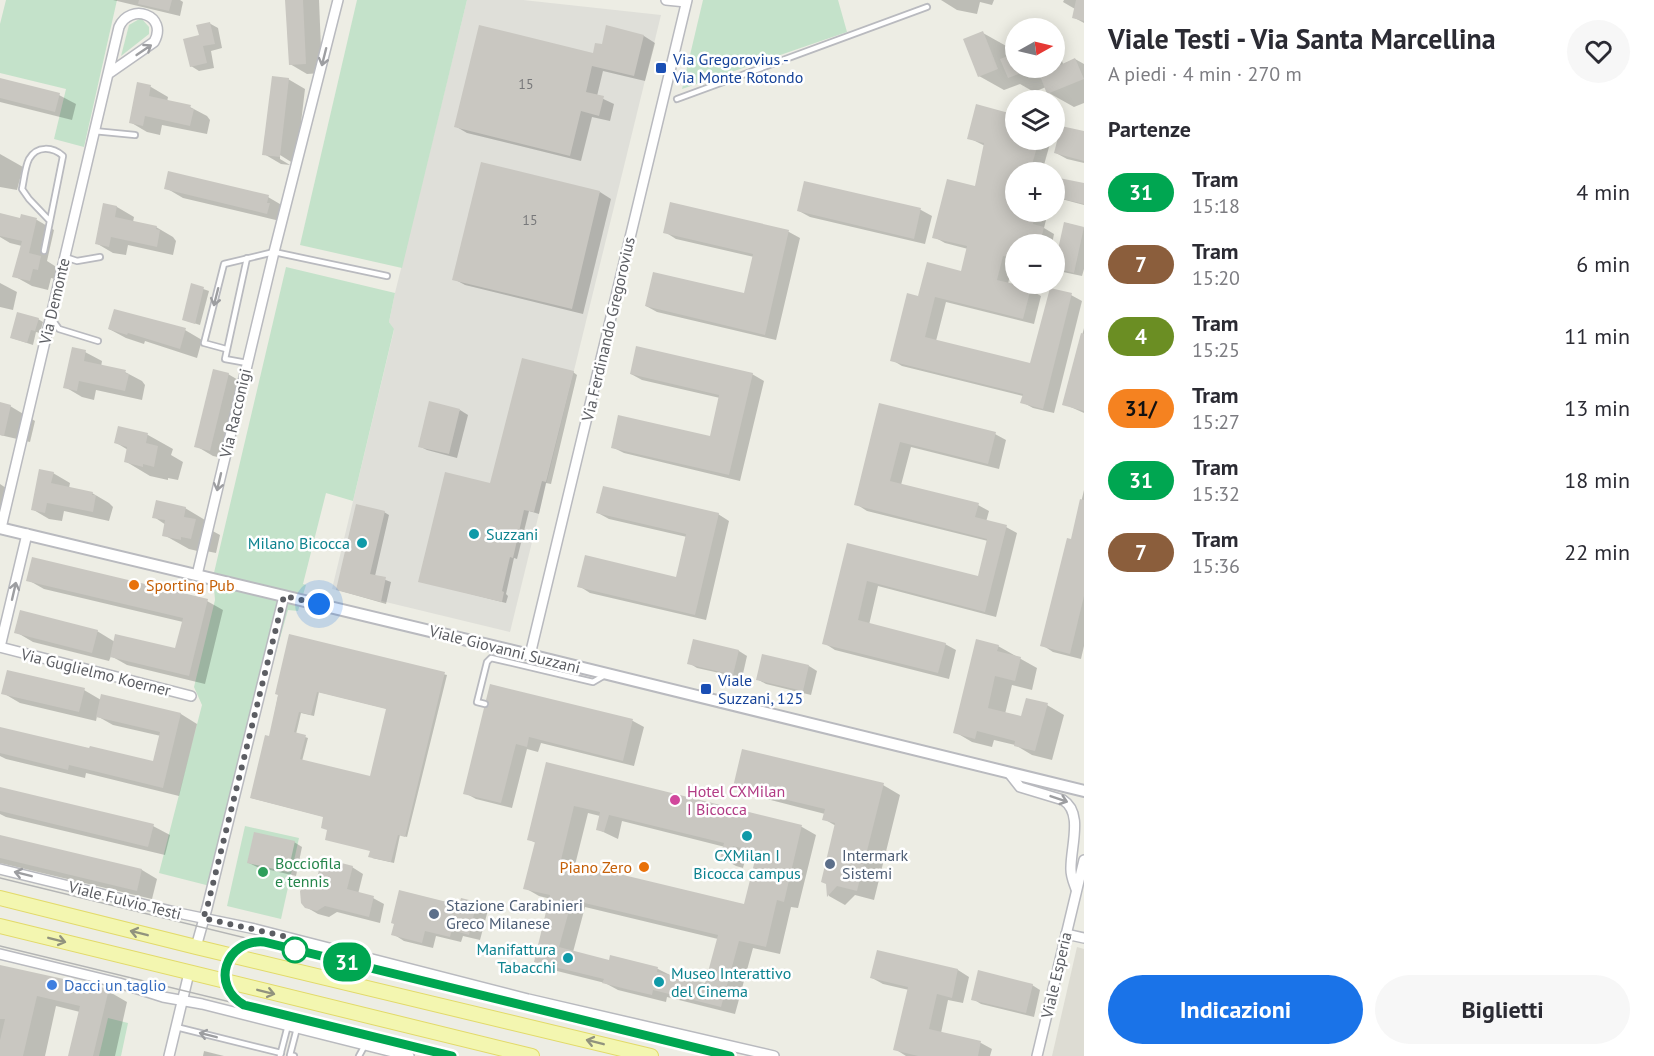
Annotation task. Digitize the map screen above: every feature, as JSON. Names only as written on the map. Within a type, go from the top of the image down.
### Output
[{"type":"main road","name":"Viale Fulvio Testi","points":[[0,898],[651,1056]]},
{"type":"main road","points":[[0,926],[532,1056]]},
{"type":"main road","points":[[189,973],[196,947]]},
{"type":"street","name":"Via Racconigi","points":[[197,575],[274,252],[338,0]]},
{"type":"street","points":[[666,0],[687,1]]},
{"type":"street","name":"Via Ferdinando Gregorovius","points":[[530,655],[687,1]]},
{"type":"street","name":"Via Demonte","points":[[0,528],[120,23],[130,15],[149,16],[157,28],[157,37],[154,42],[108,74]]},
{"type":"street","name":"Viale Giovanni Suzzani","points":[[0,528],[1084,791]]},
{"type":"street","points":[[0,648],[27,534]]},
{"type":"street","points":[[196,947],[284,596]]},
{"type":"street","name":"Via Guglielmo Koerner","points":[[0,648],[191,696]]},
{"type":"street","name":"Viale Giovanni Suzzani","points":[[1009,773],[1020,787],[1068,802],[1076,811],[1078,830],[1071,870],[1076,891]]},
{"type":"street","name":"Viale Esperia","points":[[1037,1056],[1084,860]]},
{"type":"street","name":"Viale Fulvio Testi","points":[[0,869],[349,952],[528,999],[774,1056]]},
{"type":"street","points":[[1066,934],[1084,938]]},
{"type":"street","points":[[0,954],[409,1056]]},
{"type":"street","points":[[169,1056],[189,973]]},
{"type":"lane","points":[[677,99],[927,7]]},
{"type":"lane","points":[[94,131],[135,135]]},
{"type":"lane","name":"Via Demonte","points":[[44,251],[63,156],[55,149],[47,148],[29,159],[22,189],[49,220]]},
{"type":"lane","name":"Via Racconigi","points":[[248,258],[226,349],[204,343],[224,264],[248,258],[274,252],[387,276]]},
{"type":"lane","points":[[64,257],[77,261],[100,257]]},
{"type":"lane","points":[[50,317],[59,329],[98,341]]},
{"type":"lane","points":[[226,349],[225,359],[247,363]]},
{"type":"lane","points":[[485,704],[477,702],[487,662],[491,658],[592,682],[607,674]]},
{"type":"lane","points":[[176,1028],[280,1054],[292,1027]]},
{"type":"lane","points":[[292,1027],[290,1055],[294,1056]]},
{"type":"lane","points":[[359,1056],[366,1045]]},
{"type":"shaded area","points":[[467,0],[523,0],[661,15],[510,632],[332,589],[394,330],[389,322],[395,293]]},
{"type":"shaded area","points":[[1077,947],[1084,949],[1084,1056],[1052,1056]]},
{"type":"green space","points":[[6,0],[117,0],[84,147],[54,139],[66,89],[0,73],[0,24]]},
{"type":"green space","points":[[357,0],[467,0],[402,268],[300,245]]},
{"type":"green space","points":[[703,0],[838,0],[847,32],[682,89]]},
{"type":"green space","points":[[141,18],[149,27],[149,34],[121,56],[129,25]]},
{"type":"green space","points":[[286,267],[395,293],[389,322],[394,329],[353,501],[326,493],[303,584],[306,585],[298,611],[288,610],[210,886],[159,873],[202,705],[194,687],[215,600],[213,577]]},
{"type":"green space","name":"Bocciofila e tennis","points":[[245,826],[299,838],[281,919],[227,906]]},
{"type":"green space","points":[[108,1018],[128,1023],[121,1056],[99,1056]]},
{"type":"building","points":[[139,0],[172,0],[169,11],[138,4]]},
{"type":"building","points":[[285,0],[303,0],[306,64],[289,65]]},
{"type":"building","points":[[1076,0],[1084,0],[1084,21],[1072,18]]},
{"type":"building","points":[[210,22],[215,44],[203,46],[207,63],[190,67],[183,39],[199,35],[196,25]]},
{"type":"building","points":[[479,25],[593,53],[595,43],[602,44],[606,25],[644,35],[634,76],[592,66],[586,92],[604,96],[599,116],[581,111],[570,156],[454,127]]},
{"type":"building","points":[[983,31],[998,69],[978,77],[963,39]]},
{"type":"building","points":[[1005,57],[1005,71],[1000,59]]},
{"type":"building","points":[[1075,58],[1084,79],[1057,90],[1045,90],[1041,78],[1065,78],[1065,63]]},
{"type":"building","points":[[272,76],[289,78],[280,157],[262,155]]},
{"type":"building","points":[[0,78],[60,93],[55,112],[0,98]]},
{"type":"building","points":[[137,82],[151,85],[149,96],[191,105],[190,108],[194,109],[190,126],[145,116],[143,126],[129,123]]},
{"type":"building","points":[[976,104],[1005,112],[1005,150],[1036,150],[1033,162],[1005,162],[1005,222],[1034,222],[1033,224],[1044,227],[1042,234],[1005,234],[1005,256],[1003,256],[997,280],[1005,282],[1005,294],[1029,294],[1023,319],[935,297],[925,337],[1030,363],[1048,294],[1065,294],[1065,291],[1072,293],[1043,409],[1020,403],[1023,394],[890,361],[907,293],[918,296],[927,262],[961,271],[967,246],[932,238],[947,179],[975,186],[984,143],[967,139]]},
{"type":"building","points":[[1065,127],[1084,131],[1084,161],[1054,153],[1055,150],[1065,150]]},
{"type":"building","points":[[481,162],[600,191],[572,309],[452,280]]},
{"type":"building","points":[[168,171],[269,195],[267,203],[270,203],[267,214],[164,189]]},
{"type":"building","points":[[1065,179],[1084,183],[1084,204],[1065,200]]},
{"type":"building","points":[[804,181],[921,208],[914,239],[797,211]]},
{"type":"building","points":[[670,202],[789,230],[765,335],[645,306],[653,272],[744,293],[753,254],[663,233]]},
{"type":"building","points":[[103,203],[117,206],[115,217],[157,226],[156,229],[160,230],[157,247],[111,237],[109,247],[95,244]]},
{"type":"building","points":[[0,213],[20,218],[21,214],[37,218],[29,253],[41,256],[38,270],[33,269],[30,281],[12,277],[22,241],[0,236]]},
{"type":"building","points":[[1064,222],[1084,227],[1074,273],[1065,271],[1065,234],[1061,234]]},
{"type":"building","points":[[191,283],[204,287],[195,324],[182,320]]},
{"type":"building","points":[[114,309],[186,328],[180,349],[108,329]]},
{"type":"building","points":[[17,312],[39,318],[35,331],[31,330],[27,343],[10,338]]},
{"type":"building","points":[[1081,333],[1084,334],[1084,411],[1062,405]]},
{"type":"building","points":[[636,346],[753,373],[729,475],[611,448],[618,415],[710,436],[719,395],[630,374]]},
{"type":"building","points":[[72,347],[86,350],[84,361],[126,370],[125,373],[129,374],[125,391],[79,381],[77,391],[63,388]]},
{"type":"building","points":[[522,358],[574,371],[546,482],[542,481],[534,512],[524,510],[513,558],[510,557],[502,591],[504,592],[502,602],[418,582],[445,472],[490,483]]},
{"type":"building","points":[[213,369],[229,373],[210,451],[194,447]]},
{"type":"building","points":[[429,401],[460,409],[449,454],[418,447]]},
{"type":"building","points":[[0,402],[11,405],[4,436],[0,435]]},
{"type":"building","points":[[879,403],[996,432],[988,464],[900,442],[890,481],[979,503],[975,517],[1007,525],[985,612],[867,581],[858,620],[946,643],[938,673],[822,644],[847,543],[978,576],[987,539],[854,505]]},
{"type":"building","points":[[118,426],[148,433],[146,443],[158,446],[154,467],[143,464],[143,467],[124,462],[127,447],[114,443]]},
{"type":"building","points":[[39,469],[54,472],[51,483],[93,492],[92,495],[96,495],[93,512],[47,503],[45,513],[31,510]]},
{"type":"building","points":[[603,486],[719,513],[695,615],[577,587],[585,555],[676,577],[686,534],[596,513]]},
{"type":"building","points":[[1080,499],[1084,500],[1084,596],[1070,654],[1040,646],[1067,538],[1071,539]]},
{"type":"building","points":[[156,500],[186,507],[184,517],[196,519],[191,539],[181,537],[181,540],[162,536],[165,520],[152,518]]},
{"type":"building","name":"Milano Bicocca","points":[[356,504],[385,511],[370,574],[386,577],[381,602],[336,590]]},
{"type":"building","points":[[32,557],[208,599],[189,676],[110,657],[115,634],[175,648],[183,618],[26,581]]},
{"type":"building","points":[[20,610],[98,630],[92,653],[14,633]]},
{"type":"building","points":[[289,634],[445,672],[405,837],[398,835],[391,862],[368,857],[370,851],[325,840],[327,830],[321,828],[323,817],[250,798],[265,735],[269,736],[278,695],[275,694]],"holes":[[[317,692],[386,709],[370,776],[300,759],[306,735],[294,732],[299,712],[311,715]]]},
{"type":"building","points":[[693,639],[739,650],[733,675],[687,664]]},
{"type":"building","points":[[976,639],[999,645],[997,651],[1021,657],[1015,681],[995,676],[988,708],[1021,716],[1026,698],[1048,703],[1035,751],[1014,746],[1015,741],[977,731],[975,739],[953,733]]},
{"type":"building","points":[[762,654],[809,665],[803,691],[756,680]]},
{"type":"building","points":[[7,670],[85,688],[79,712],[1,694]]},
{"type":"building","points":[[490,684],[633,719],[623,761],[529,737],[527,747],[516,744],[501,803],[463,794],[484,708],[489,705],[486,700]]},
{"type":"building","points":[[101,694],[181,713],[163,788],[69,765],[68,770],[0,753],[0,727],[153,761],[160,732],[96,717]]},
{"type":"building","points":[[742,749],[884,783],[857,891],[837,886],[827,897],[826,884],[821,882],[835,823],[822,820],[825,809],[733,787]]},
{"type":"building","points":[[546,762],[802,825],[784,902],[777,900],[766,947],[739,941],[721,1007],[653,990],[652,995],[630,990],[602,983],[604,979],[534,962],[550,895],[523,889],[535,842],[527,840]],"holes":[[[574,806],[600,812],[596,830],[604,832],[609,815],[724,843],[720,859],[729,861],[733,846],[757,852],[744,904],[561,860]],[[572,900],[718,935],[705,983],[657,972],[658,967],[610,955],[609,960],[559,947]]]},
{"type":"building","points":[[0,787],[154,824],[148,847],[0,811]]},
{"type":"building","points":[[254,832],[295,841],[288,872],[247,863]]},
{"type":"building","points":[[0,835],[142,869],[137,891],[0,858]]},
{"type":"building","points":[[322,858],[353,866],[347,889],[374,896],[369,917],[325,906],[317,911],[305,908],[301,903],[300,891],[304,886],[316,882]]},
{"type":"building","name":"Stazione Carabinieri Greco Milanese","points":[[399,890],[459,905],[461,898],[477,902],[469,935],[452,930],[450,937],[425,931],[422,943],[391,935],[394,924],[391,923]]},
{"type":"building","points":[[877,950],[958,969],[952,998],[937,994],[929,1029],[981,1041],[978,1056],[918,1056],[893,1050],[908,987],[870,978]]},
{"type":"building","points":[[0,965],[109,989],[93,1056],[68,1056],[80,1006],[37,996],[23,1056],[0,1056],[0,1040],[5,1019],[0,1019]]},
{"type":"building","points":[[978,970],[1033,984],[1026,1013],[971,1000]]},
{"type":"tram line","points":[[0,878],[730,1056]]},
{"type":"tram line","points":[[242,1004],[233,996],[228,987],[227,967],[237,950],[258,942]]},
{"type":"tram line","name":"31","points":[[452,1056],[248,1007],[237,1001],[227,987],[225,977],[227,962],[242,946],[264,942],[730,1056]]},
{"type":"tram line","points":[[0,946],[452,1056]]},
{"type":"place","name":"Via Gregorovius - Via Monte Rotondo","points":[[661,68]]},
{"type":"place","name":"Suzzani","points":[[474,534]]},
{"type":"place","name":"Milano Bicocca","points":[[362,543]]},
{"type":"place","name":"Sporting Pub","points":[[134,585]]},
{"type":"place","name":"Viale Suzzani, 125","points":[[706,689]]},
{"type":"place","name":"Hotel CXMilan I Bicocca","points":[[675,800]]},
{"type":"place","name":"CXMilan I Bicocca campus","points":[[747,836]]},
{"type":"place","name":"Intermark Sistemi","points":[[830,864]]},
{"type":"place","name":"Piano Zero","points":[[644,867]]},
{"type":"place","name":"Bocciofila e tennis","points":[[263,872]]},
{"type":"place","name":"Stazione Carabinieri Greco Milanese","points":[[434,914]]},
{"type":"place","name":"Manifattura Tabacchi","points":[[568,958]]},
{"type":"place","name":"Museo Interattivo del Cinema","points":[[659,982]]},
{"type":"place","name":"Dacci un taglio","points":[[52,985]]},
{"type":"route","points":[[295,950],[292,938],[203,918],[284,596],[319,604]]}]
